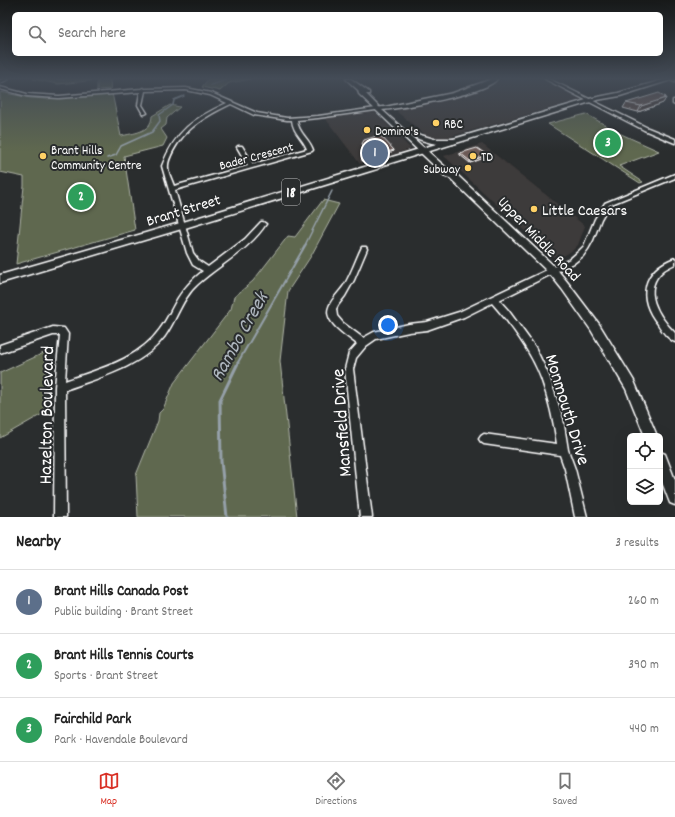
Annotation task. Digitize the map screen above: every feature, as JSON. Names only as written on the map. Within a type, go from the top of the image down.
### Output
[{"type":"main road","name":"Brant Street","points":[[0,279],[182,226],[374,167],[382,168],[456,141],[590,103]]},
{"type":"main road","name":"Brant Street","points":[[428,152],[590,103]]},
{"type":"street","points":[[140,103],[145,113]]},
{"type":"street","points":[[230,103],[256,114],[275,118],[294,118],[412,103]]},
{"type":"street","points":[[209,272],[196,263],[192,258],[165,166],[168,152],[193,123],[203,116],[230,103]]},
{"type":"street","name":"Upper Middle Road","points":[[375,103],[414,134],[428,152]]},
{"type":"street","points":[[596,103],[646,129],[675,141]]},
{"type":"street","name":"Upper Middle Road","points":[[381,108],[428,152],[449,175],[453,176],[553,271],[595,326],[614,356],[630,385],[650,433]]},
{"type":"street","name":"Bader Crescent","points":[[171,189],[310,150],[309,144],[299,135],[295,128],[294,118]]},
{"type":"street","points":[[414,134],[423,139],[434,142],[456,141]]},
{"type":"street","points":[[240,147],[252,167]]},
{"type":"street","points":[[364,249],[351,281],[335,303],[332,311],[334,317],[343,328],[363,342],[374,336],[409,328],[427,326],[450,319],[494,300],[572,261],[581,255],[587,247],[601,211],[607,204],[675,176]]},
{"type":"street","points":[[60,387],[116,366],[145,351],[164,332],[182,299],[194,283],[255,235],[263,224]]},
{"type":"street","points":[[675,261],[664,264],[656,271],[650,279],[647,293],[650,305],[659,320],[675,338]]},
{"type":"street","name":"Monmouth Drive","points":[[494,300],[516,326],[535,356],[545,376],[558,419],[563,450],[570,469],[581,517]]},
{"type":"street","name":"Hazelton Boulevard","points":[[0,349],[53,331],[61,331],[64,334],[60,387],[60,517]]},
{"type":"street","name":"Mansfield Drive","points":[[363,342],[352,356],[349,369],[366,517]]},
{"type":"street","points":[[484,439],[563,450]]},
{"type":"street","points":[[663,466],[675,498]]},
{"type":"shaded area","points":[[430,103],[568,103],[442,139],[426,135],[397,112],[399,109]]},
{"type":"shaded area","points":[[375,112],[411,149],[360,164],[325,118]]},
{"type":"shaded area","points":[[482,144],[585,226],[578,245],[573,250],[557,260],[444,156]]},
{"type":"green space","points":[[0,103],[114,103],[121,136],[136,133],[145,129],[151,122],[152,116],[170,105],[180,107],[167,118],[166,125],[161,129],[167,138],[163,146],[124,156],[135,230],[16,264],[24,177],[0,172]]},
{"type":"green space","points":[[586,114],[621,134],[659,151],[619,166],[643,182],[640,183],[548,124]]},
{"type":"green space","points":[[323,200],[339,204],[311,256],[288,291],[280,361],[297,517],[138,517],[136,475],[158,421],[159,413],[163,409],[174,383],[231,309],[234,297],[253,281],[288,236],[295,237]]},
{"type":"green space","points":[[46,352],[44,413],[0,438],[0,373]]},
{"type":"building","points":[[627,103],[650,103],[641,106]]},
{"type":"building","points":[[380,135],[394,150],[362,159],[362,157],[369,151],[362,144],[364,140]]},
{"type":"building","name":"TD","points":[[477,148],[487,155],[470,161],[460,153]]},
{"type":"waterway","points":[[107,158],[116,155],[121,146],[152,132],[160,121],[159,115],[173,105],[173,103]]},
{"type":"waterway","name":"Rambo Creek","points":[[305,245],[332,191]]},
{"type":"waterway","name":"Rambo Creek","points":[[237,364],[306,244]]},
{"type":"waterway","name":"Rambo Creek","points":[[227,517],[221,461],[220,400],[238,363]]},
{"type":"place","name":"RBC","points":[[436,123]]},
{"type":"place","name":"Domino's","points":[[367,130]]},
{"type":"place","name":"Fairchild Park","points":[[608,143]]},
{"type":"place","name":"Brant Hills Canada Post","points":[[375,153]]},
{"type":"place","name":"Brant Hills Community Centre","points":[[43,156]]},
{"type":"place","name":"TD","points":[[473,156]]},
{"type":"place","name":"Subway","points":[[468,168]]},
{"type":"place","name":"Brant Hills Tennis Courts","points":[[81,197]]},
{"type":"place","name":"Little Caesars","points":[[534,209]]}]
